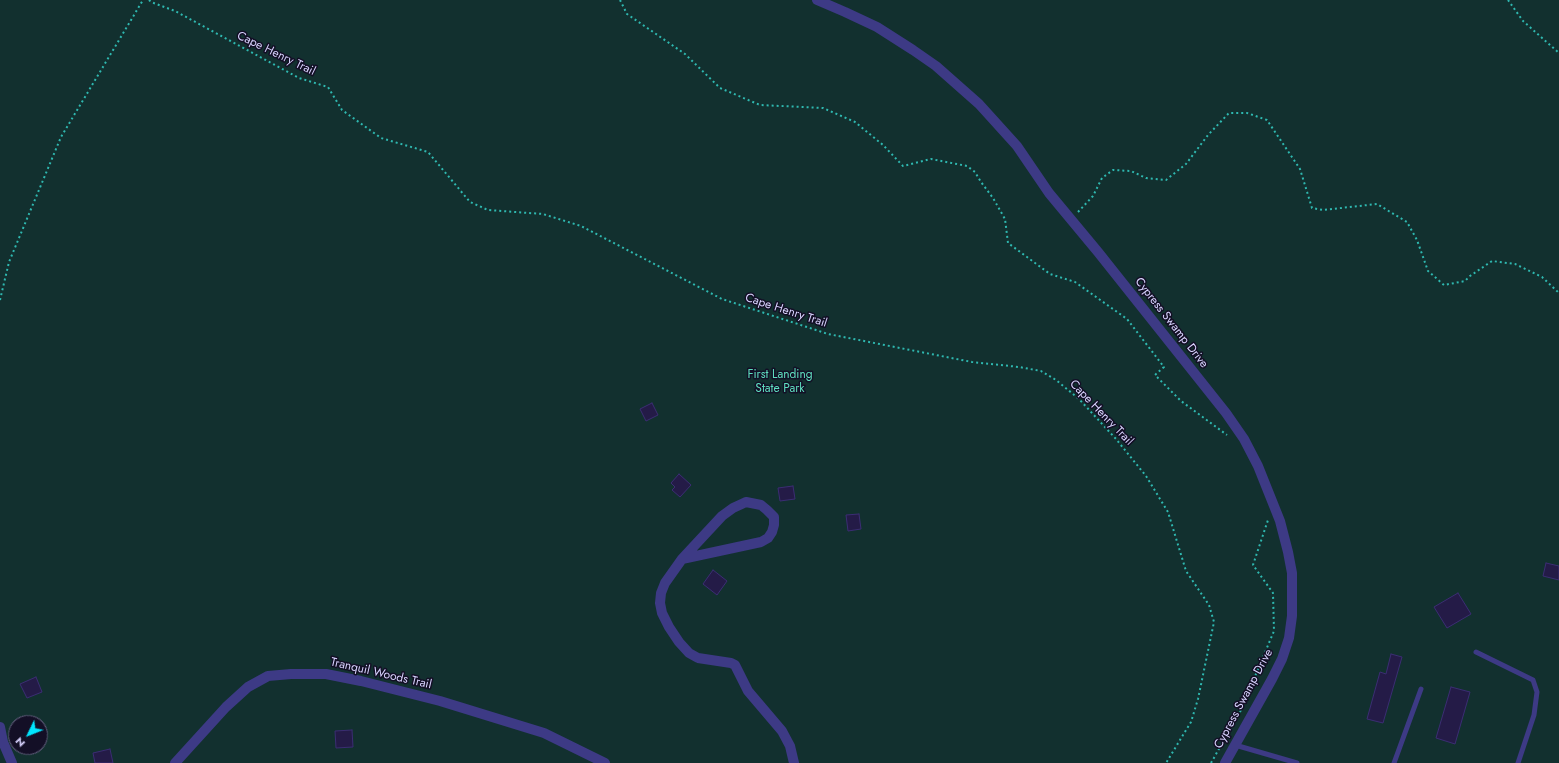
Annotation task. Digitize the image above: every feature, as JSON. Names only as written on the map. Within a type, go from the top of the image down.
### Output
[{"type":"street","name":"Cypress Swamp Drive","points":[[817,0],[846,12],[877,28],[913,50],[958,84],[998,124],[1029,163],[1049,193],[1072,219],[1226,413],[1244,439],[1258,466],[1280,521],[1292,573],[1292,616],[1282,659],[1225,763]]},
{"type":"street","points":[[682,559],[762,542],[768,538],[772,532],[774,517],[761,506],[746,502],[722,516],[682,559],[665,583],[661,593],[660,603],[662,613],[669,627],[679,642],[689,653],[702,659],[731,663],[735,665],[748,692],[782,731],[790,746],[794,763]]},
{"type":"street","name":"Tranquil Woods Trail","points":[[175,763],[226,707],[248,687],[268,676],[291,674],[326,674],[361,681],[440,701],[544,733],[605,763]]},
{"type":"street","points":[[0,726],[3,742],[12,763]]},
{"type":"lane","points":[[1476,652],[1533,680],[1537,692],[1534,715],[1518,763]]},
{"type":"lane","points":[[1394,763],[1421,689]]},
{"type":"lane","points":[[1234,745],[1297,763]]},
{"type":"path","points":[[0,300],[9,262],[61,137],[143,0]]},
{"type":"path","name":"Cape Henry Trail","points":[[149,0],[150,2],[175,11],[299,78],[328,87],[342,110],[381,138],[428,152],[470,202],[488,210],[543,214],[581,226],[722,299],[828,334],[972,362],[1019,367],[1041,372],[1056,380],[1079,399],[1111,433],[1146,476],[1168,512],[1186,571],[1209,605],[1214,622],[1198,699],[1190,722],[1166,763]]},
{"type":"path","points":[[620,0],[627,14],[685,54],[720,88],[760,105],[823,108],[855,122],[904,166],[931,159],[968,166],[975,172],[1005,219],[1008,243],[1050,274],[1075,282],[1127,319],[1164,367],[1155,375],[1181,401],[1230,437]]},
{"type":"path","points":[[1508,0],[1523,21],[1559,52]]},
{"type":"path","points":[[1072,219],[1093,196],[1102,178],[1114,170],[1131,171],[1146,178],[1166,180],[1186,164],[1208,135],[1229,113],[1247,113],[1268,120],[1300,169],[1312,208],[1323,210],[1377,204],[1408,222],[1428,271],[1444,285],[1465,281],[1492,261],[1515,264],[1542,277],[1559,293]]},
{"type":"path","points":[[1237,717],[1274,631],[1273,593],[1252,566],[1269,518]]},
{"type":"path","points":[[1211,763],[1233,724]]},
{"type":"green space","name":"First Landing State Park","points":[[0,0],[1559,0],[1559,763],[0,763]]},
{"type":"building","points":[[652,403],[658,415],[646,421],[640,409]]},
{"type":"building","points":[[679,474],[691,485],[680,497],[672,490],[675,487],[671,483]]},
{"type":"building","points":[[793,486],[795,499],[780,501],[778,488]]},
{"type":"building","points":[[859,514],[861,529],[848,531],[846,515]]},
{"type":"building","points":[[1546,563],[1559,566],[1559,580],[1543,576]]},
{"type":"building","points":[[713,570],[727,581],[717,595],[703,584]]},
{"type":"building","points":[[1458,593],[1471,614],[1447,628],[1434,607]]},
{"type":"building","points":[[1391,654],[1402,657],[1383,723],[1367,719],[1380,672],[1386,674]]},
{"type":"building","points":[[36,677],[42,692],[27,698],[20,684]]},
{"type":"building","points":[[1451,687],[1470,692],[1455,744],[1436,738]]},
{"type":"building","points":[[352,730],[353,747],[336,748],[335,731]]},
{"type":"building","points":[[110,749],[113,763],[95,763],[93,753]]}]
